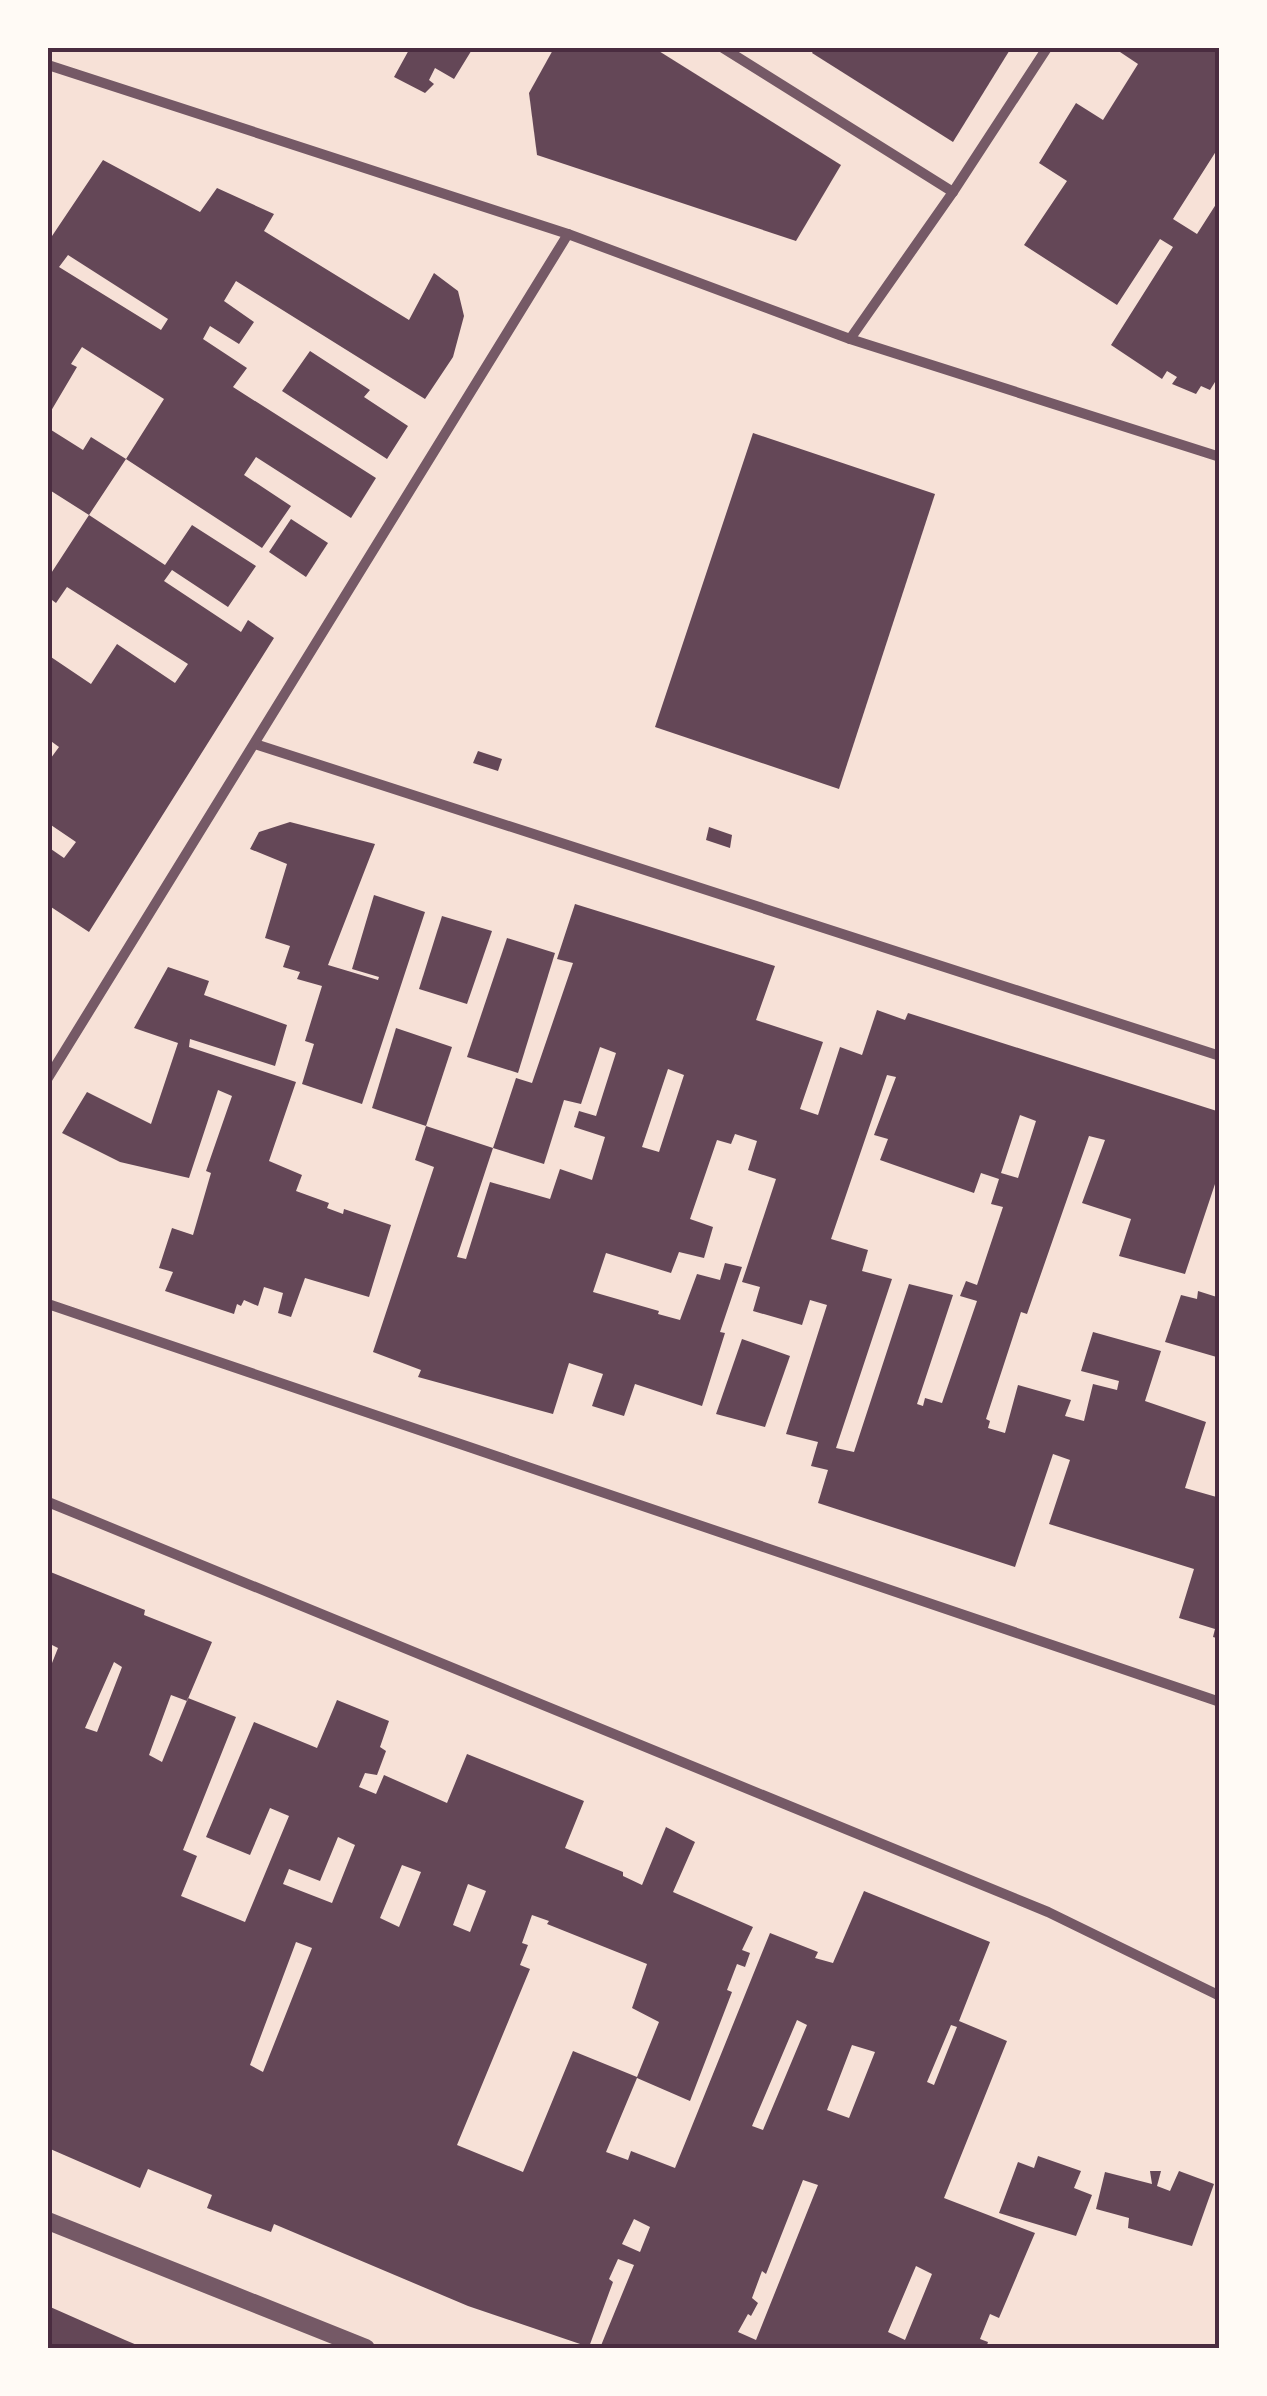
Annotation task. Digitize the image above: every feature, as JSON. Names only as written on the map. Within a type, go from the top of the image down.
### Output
[{"type":"street","points":[[724,48],[953,192]]},
{"type":"street","points":[[850,339],[1047,48]]},
{"type":"street","points":[[49,68],[568,234],[850,339],[1220,458]]},
{"type":"street","points":[[48,1078],[568,234]]},
{"type":"street","points":[[255,744],[1220,1056]]},
{"type":"street","points":[[48,1304],[1220,1702]]},
{"type":"street","points":[[48,1502],[1048,1912],[1220,1996]]},
{"type":"street","points":[[48,2221],[366,2348]]},
{"type":"building","points":[[410,48],[473,48],[454,79],[435,68],[429,80],[434,84],[425,93],[394,77]]},
{"type":"building","points":[[554,48],[654,48],[841,165],[796,241],[537,155],[529,93]]},
{"type":"building","points":[[815,48],[1011,48],[953,142],[812,53]]},
{"type":"building","points":[[1114,48],[1220,48],[1220,145],[1173,219],[1197,234],[1220,198],[1220,374],[1210,390],[1201,386],[1196,394],[1172,384],[1177,377],[1167,371],[1162,379],[1111,345],[1173,247],[1160,239],[1117,305],[1024,245],[1067,181],[1039,163],[1076,103],[1103,120],[1138,64]]},
{"type":"building","points":[[103,160],[200,212],[217,188],[274,214],[264,231],[409,320],[434,273],[458,291],[464,316],[453,357],[425,399],[236,281],[224,301],[254,322],[239,344],[210,326],[203,339],[247,368],[233,387],[376,478],[351,518],[256,457],[244,475],[291,506],[262,548],[126,459],[164,399],[82,347],[71,364],[77,367],[51,411],[48,409],[48,242]],"holes":[[[68,255],[168,319],[161,330],[59,267]]]},
{"type":"building","points":[[310,351],[370,390],[364,397],[408,426],[387,459],[282,391]]},
{"type":"building","points":[[48,428],[83,450],[91,437],[126,459],[89,515],[48,489]]},
{"type":"building","points":[[753,433],[935,494],[839,789],[655,727]]},
{"type":"building","points":[[89,515],[165,565],[192,525],[256,566],[228,607],[172,570],[164,581],[241,632],[248,620],[274,638],[89,932],[48,905],[48,847],[64,858],[76,842],[48,823],[48,762],[59,747],[48,739],[48,655],[91,684],[117,644],[175,683],[188,664],[67,587],[56,603],[48,597],[48,578]]},
{"type":"building","points":[[291,519],[328,543],[306,577],[269,552]]},
{"type":"building","points":[[478,751],[502,759],[498,771],[473,763]]},
{"type":"building","points":[[290,822],[375,844],[328,965],[378,980],[379,977],[352,969],[374,895],[425,912],[362,1104],[302,1084],[314,1044],[305,1041],[322,986],[297,979],[300,972],[283,967],[290,946],[265,938],[287,864],[250,849],[259,832]]},
{"type":"building","points":[[709,827],[732,835],[730,848],[706,840]]},
{"type":"building","points":[[575,904],[775,966],[756,1020],[823,1042],[800,1109],[818,1115],[840,1047],[862,1055],[877,1010],[905,1020],[908,1013],[1220,1112],[1220,1179],[1217,1178],[1185,1274],[1119,1256],[1131,1219],[1082,1203],[1105,1140],[1089,1136],[1027,1314],[1021,1312],[986,1419],[990,1421],[988,1428],[1005,1433],[1018,1385],[1071,1400],[1065,1416],[1084,1421],[1093,1384],[1117,1390],[1119,1381],[1081,1371],[1093,1332],[1161,1351],[1145,1401],[1206,1422],[1185,1488],[1220,1498],[1220,1639],[1213,1637],[1215,1629],[1179,1618],[1194,1569],[1049,1524],[1070,1460],[1053,1454],[1015,1567],[818,1503],[828,1470],[811,1466],[818,1442],[786,1434],[827,1305],[810,1300],[802,1325],[753,1311],[760,1287],[742,1282],[776,1179],[748,1170],[757,1141],[735,1134],[731,1144],[717,1140],[690,1219],[713,1227],[704,1258],[679,1252],[671,1273],[606,1253],[593,1292],[680,1320],[697,1274],[720,1280],[725,1263],[742,1267],[720,1332],[725,1333],[702,1406],[635,1384],[624,1416],[592,1406],[603,1374],[569,1363],[553,1414],[418,1377],[421,1370],[373,1352],[434,1167],[415,1160],[426,1126],[493,1148],[516,1078],[532,1083],[573,963],[557,959]],"holes":[[[600,1047],[616,1053],[596,1116],[579,1111],[574,1127],[605,1137],[592,1180],[560,1169],[550,1199],[490,1182],[466,1259],[457,1257],[493,1148],[544,1164],[564,1100],[581,1104]],[[668,1069],[684,1075],[659,1152],[642,1147]],[[887,1075],[896,1077],[874,1135],[888,1139],[880,1160],[974,1193],[981,1173],[999,1179],[991,1204],[1003,1207],[977,1285],[966,1281],[960,1296],[977,1301],[942,1403],[925,1398],[923,1406],[917,1404],[953,1295],[909,1284],[854,1452],[836,1448],[892,1279],[862,1271],[868,1250],[831,1239]],[[1020,1115],[1036,1121],[1018,1178],[1001,1173]]]},
{"type":"building","points":[[442,916],[492,931],[467,1004],[419,989]]},
{"type":"building","points":[[507,938],[555,953],[518,1073],[467,1057]]},
{"type":"building","points":[[168,967],[209,981],[204,995],[287,1025],[275,1066],[190,1039],[189,1047],[296,1082],[269,1161],[302,1175],[296,1191],[329,1203],[327,1208],[343,1214],[344,1209],[391,1225],[369,1297],[305,1278],[291,1317],[278,1313],[283,1293],[264,1287],[258,1306],[244,1300],[241,1306],[237,1304],[234,1314],[165,1291],[173,1272],[159,1268],[172,1228],[193,1235],[211,1173],[206,1171],[232,1096],[218,1090],[189,1178],[120,1162],[62,1133],[87,1092],[151,1124],[178,1043],[134,1028]]},
{"type":"building","points":[[396,1028],[452,1047],[426,1126],[372,1108]]},
{"type":"building","points":[[1198,1291],[1220,1298],[1220,1358],[1165,1342],[1181,1295],[1197,1299]]},
{"type":"building","points":[[742,1339],[790,1356],[765,1427],[716,1414]]},
{"type":"building","points":[[48,1571],[212,1642],[188,1698],[236,1717],[183,1850],[197,1856],[181,1896],[245,1922],[289,1816],[270,1808],[250,1855],[206,1837],[254,1722],[317,1748],[337,1700],[389,1721],[380,1747],[386,1751],[377,1775],[365,1773],[359,1787],[376,1794],[384,1775],[447,1803],[467,1754],[584,1801],[565,1848],[623,1872],[623,1876],[642,1885],[666,1827],[695,1842],[673,1892],[753,1927],[742,1950],[750,1953],[745,1967],[737,1964],[727,1990],[732,1992],[690,2101],[637,2078],[606,2152],[628,2160],[631,2151],[675,2168],[770,1933],[818,1952],[815,1958],[833,1963],[864,1891],[990,1942],[959,2021],[1007,2041],[944,2198],[1035,2233],[999,2318],[990,2314],[980,2339],[988,2342],[986,2348],[600,2348],[634,2265],[618,2259],[589,2347],[468,2306],[274,2224],[271,2232],[207,2208],[212,2195],[148,2169],[140,2188],[48,2148],[48,1673],[58,1648],[48,1643]],"holes":[[[114,1662],[122,1667],[97,1732],[85,1728]],[[171,1695],[187,1701],[162,1762],[149,1755]],[[338,1837],[355,1845],[332,1903],[283,1884],[289,1869],[320,1881]],[[402,1865],[421,1872],[399,1927],[380,1918]],[[468,1884],[486,1891],[470,1932],[453,1925]],[[532,1915],[549,1921],[547,1924],[647,1964],[632,2008],[659,2022],[637,2077],[573,2051],[523,2172],[457,2145],[530,1969],[520,1965],[528,1945],[522,1943]],[[296,1942],[312,1948],[263,2072],[250,2065]],[[797,2020],[807,2025],[763,2130],[752,2126]],[[951,2025],[957,2027],[934,2085],[927,2082]],[[852,2045],[875,2052],[849,2118],[827,2110]],[[803,2180],[818,2185],[756,2340],[738,2332],[758,2303],[752,2298],[762,2271],[766,2274]],[[634,2219],[650,2227],[640,2252],[622,2244]],[[916,2266],[932,2274],[905,2340],[888,2332]]]},
{"type":"building","points":[[1038,2156],[1081,2171],[1074,2188],[1092,2195],[1076,2236],[999,2213],[1018,2162],[1034,2168]]},
{"type":"building","points":[[1150,2171],[1161,2171],[1157,2186],[1170,2191],[1179,2171],[1214,2184],[1192,2246],[1128,2228],[1129,2218],[1096,2209],[1105,2172],[1152,2184]]},
{"type":"building","points":[[48,2306],[125,2340],[144,2348],[48,2348]]}]
